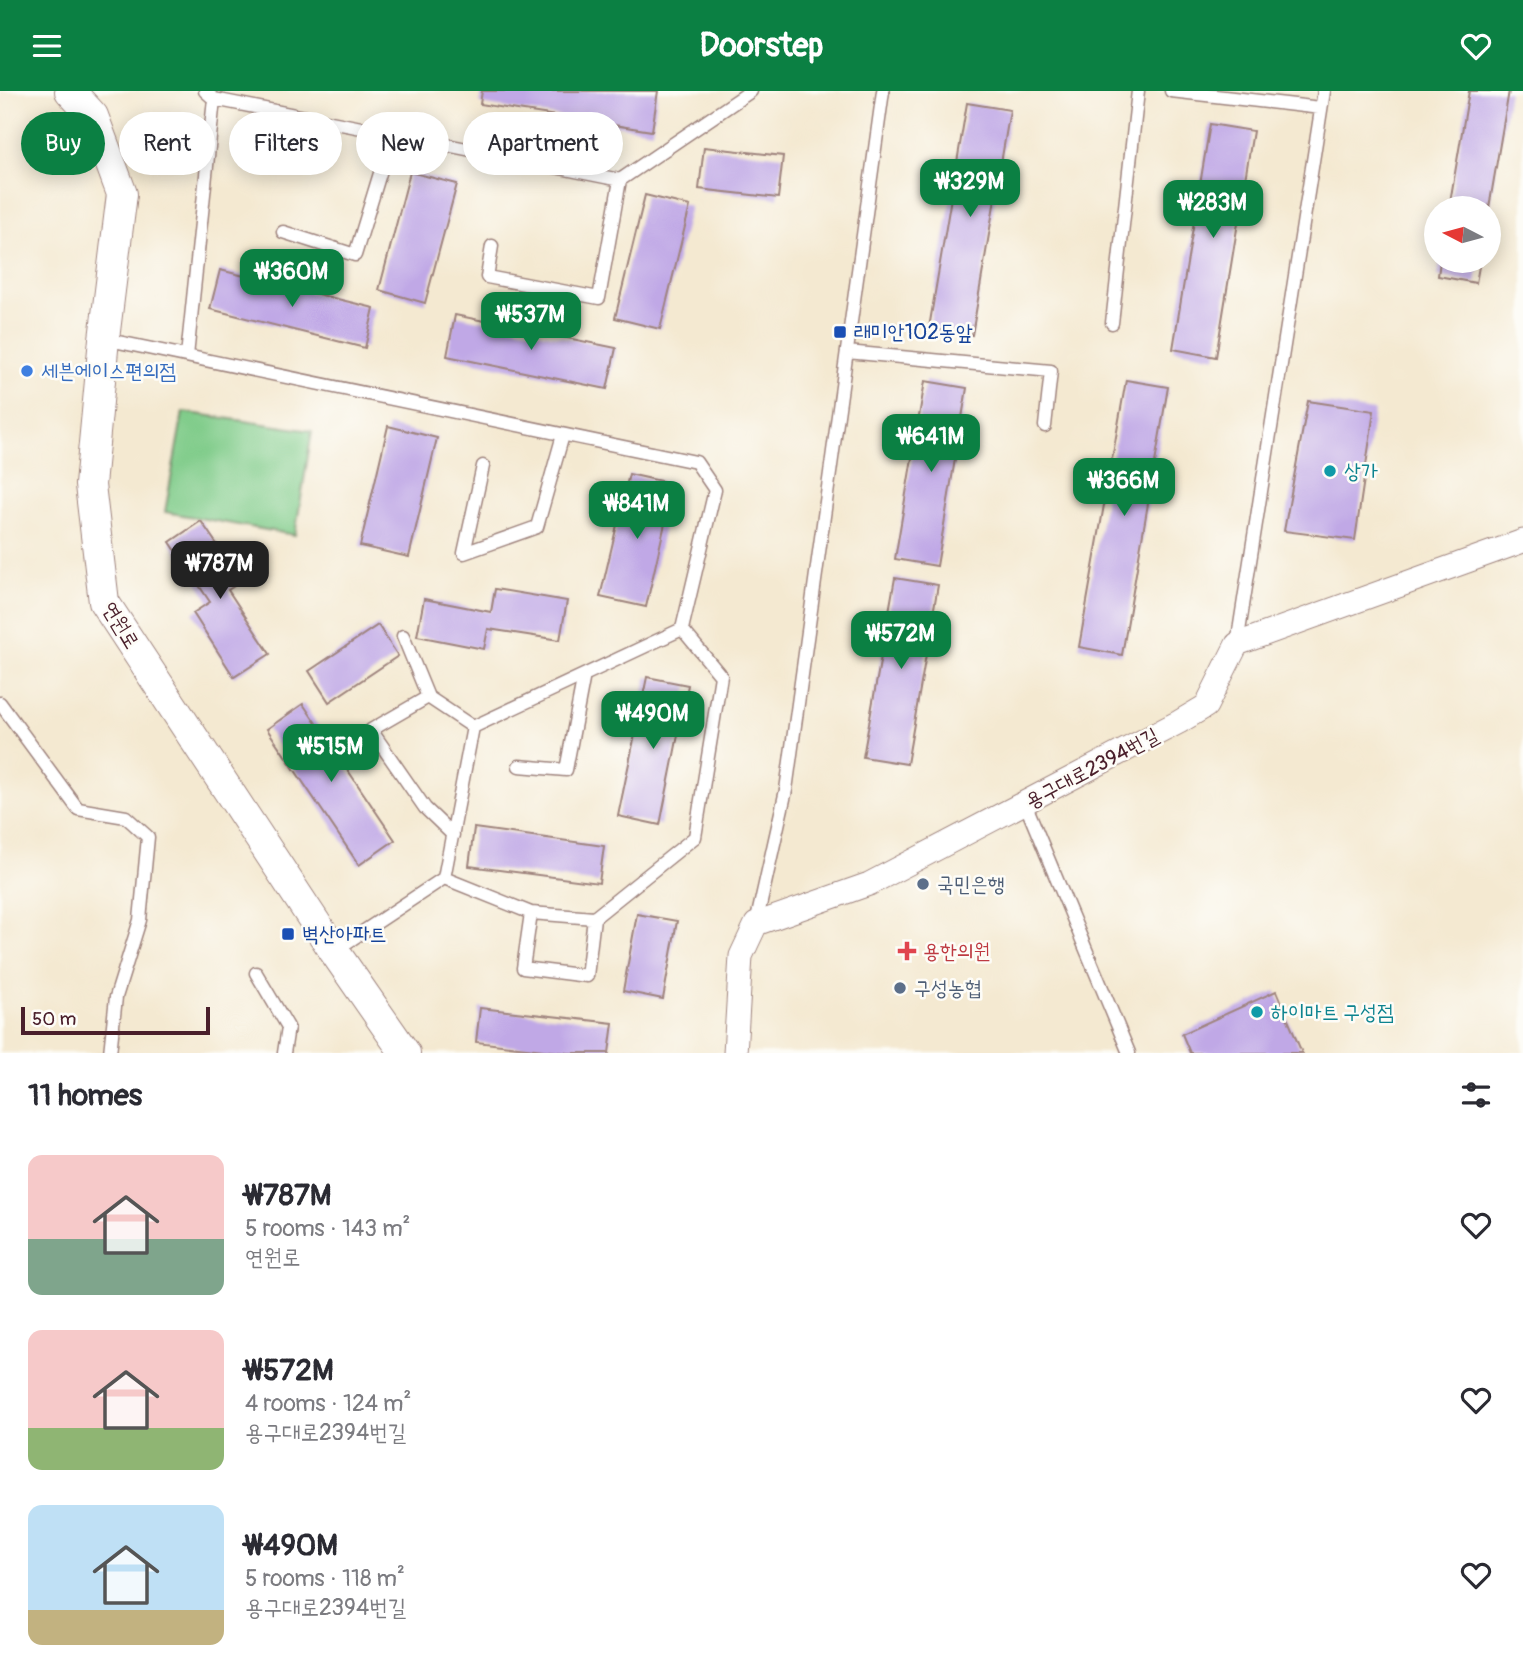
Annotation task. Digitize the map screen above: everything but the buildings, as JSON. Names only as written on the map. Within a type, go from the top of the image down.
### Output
[{"type":"street","name":"연원로","points":[[70,91],[93,116],[122,194],[103,339],[90,485],[104,602],[334,951],[405,1053]]},
{"type":"street","points":[[1237,644],[1523,541]]},
{"type":"street","name":"용구대로2394번길","points":[[756,924],[869,884],[1206,706],[1237,644]]},
{"type":"street","points":[[735,1053],[741,956],[756,924]]},
{"type":"lane","points":[[492,246],[487,277],[599,298],[621,180],[751,91]]},
{"type":"lane","points":[[756,924],[786,790],[883,91]]},
{"type":"lane","points":[[1112,323],[1138,91]]},
{"type":"lane","points":[[1171,91],[1321,108]]},
{"type":"lane","points":[[1237,644],[1324,91]]},
{"type":"lane","points":[[187,356],[209,95],[356,126]]},
{"type":"lane","points":[[449,145],[621,180]]},
{"type":"lane","points":[[283,232],[355,255],[379,175]]},
{"type":"lane","points":[[103,339],[696,463],[715,490],[682,629]]},
{"type":"lane","points":[[847,352],[1051,372],[1045,426]]},
{"type":"lane","points":[[483,465],[464,553],[537,527],[563,435]]},
{"type":"lane","points":[[444,878],[531,913],[594,918],[695,837],[721,676],[682,629]]},
{"type":"lane","points":[[473,727],[682,629]]},
{"type":"lane","points":[[403,636],[428,697],[473,727]]},
{"type":"lane","points":[[519,766],[566,771],[584,675]]},
{"type":"lane","points":[[428,697],[371,730],[425,808],[453,835]]},
{"type":"lane","points":[[0,703],[79,809],[127,817],[148,837],[140,920],[116,997],[110,1053]]},
{"type":"lane","points":[[334,951],[444,878],[473,727]]},
{"type":"lane","points":[[1025,803],[1129,1053]]},
{"type":"lane","points":[[531,913],[523,968],[587,975],[594,918]]},
{"type":"lane","points":[[256,973],[288,1027],[284,1053]]},
{"type":"green space","points":[[183,412],[312,431],[295,535],[165,512]]},
{"type":"place","name":"래미안102동앞","points":[[840,332]]},
{"type":"place","name":"세븐에이스편의점","points":[[27,371]]},
{"type":"place","name":"상가","points":[[1330,471]]},
{"type":"place","name":"국민은행","points":[[923,884]]},
{"type":"place","name":"벽산아파트","points":[[288,934]]},
{"type":"place","name":"용한의원","points":[[907,951]]},
{"type":"place","name":"구성농협","points":[[900,988]]},
{"type":"place","name":"하이마트 구성점","points":[[1257,1012]]}]
